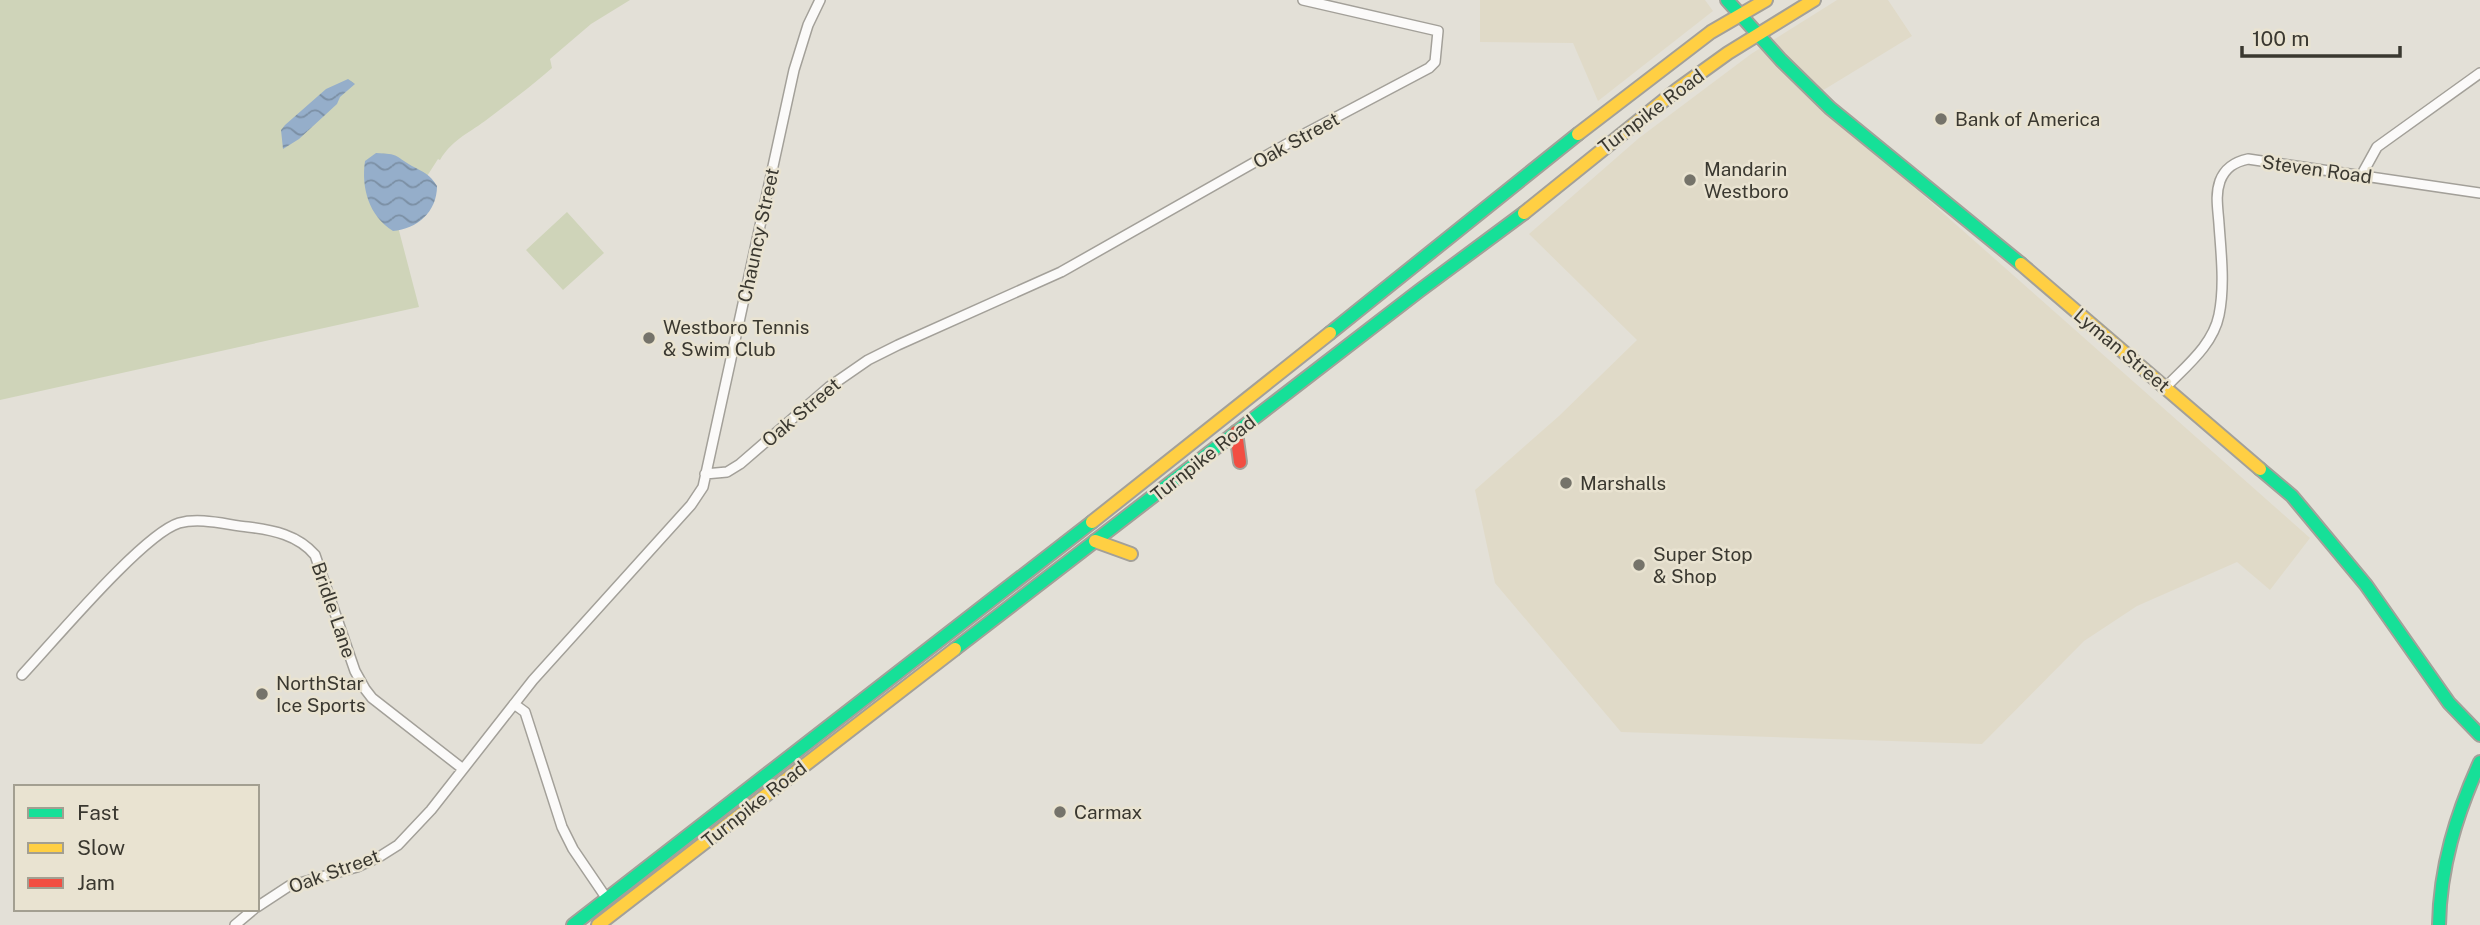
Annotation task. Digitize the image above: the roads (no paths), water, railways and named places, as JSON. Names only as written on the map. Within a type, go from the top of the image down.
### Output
[{"type":"main road","name":"Lyman Street","points":[[1727,0],[1797,76],[1863,136],[1980,228],[2292,496],[2366,585],[2449,703],[2480,735]]},
{"type":"main road","name":"Turnpike Road","points":[[573,925],[1206,433],[1599,117],[1711,32],[1766,0]]},
{"type":"main road","name":"Turnpike Road","points":[[598,925],[1236,432],[1535,205],[1669,96],[1814,0]]},
{"type":"main road","points":[[1236,432],[1240,462]]},
{"type":"main road","points":[[1095,541],[1131,554]]},
{"type":"main road","points":[[2439,925],[2438,908],[2445,860],[2464,796],[2480,762]]},
{"type":"street","name":"Chauncy Street","points":[[705,474],[794,70],[808,25],[820,0]]},
{"type":"street","name":"Oak Street","points":[[259,906],[289,886],[357,867],[398,845],[415,828],[514,704],[595,609],[691,505],[703,487],[705,474],[727,472],[829,387],[889,349],[1061,272],[1308,132],[1429,68],[1435,62],[1438,31],[1303,0]]},
{"type":"street","points":[[2361,176],[2377,147],[2480,73]]},
{"type":"street","name":"Steven Road","points":[[2166,387],[2202,350],[2213,333],[2219,314],[2222,280],[2217,192],[2224,173],[2230,166],[2248,159],[2480,193]]},
{"type":"street","name":"Bridle Lane","points":[[22,675],[124,566],[170,527],[192,520],[269,530],[306,545],[315,555],[355,671],[372,698],[463,769]]},
{"type":"street","points":[[514,704],[525,712],[562,827],[573,849],[607,899]]},
{"type":"street","name":"Oak Street","points":[[235,925],[252,911]]},
{"type":"water","points":[[348,79],[355,84],[340,97],[337,104],[299,139],[283,149],[281,130],[285,125],[326,89]]},
{"type":"water","points":[[376,153],[396,156],[426,174],[437,186],[434,204],[424,218],[410,227],[393,231],[378,218],[368,200],[364,181],[365,161]]},
{"type":"place","name":"Bank of America","points":[[1941,119]]},
{"type":"place","name":"Mandarin Westboro","points":[[1690,180]]},
{"type":"place","name":"Westboro Tennis & Swim Club","points":[[649,338]]},
{"type":"place","name":"Marshalls","points":[[1566,483]]},
{"type":"place","name":"Super Stop & Shop","points":[[1639,565]]},
{"type":"place","name":"NorthStar Ice Sports","points":[[262,694]]},
{"type":"place","name":"Carmax","points":[[1060,812]]}]
